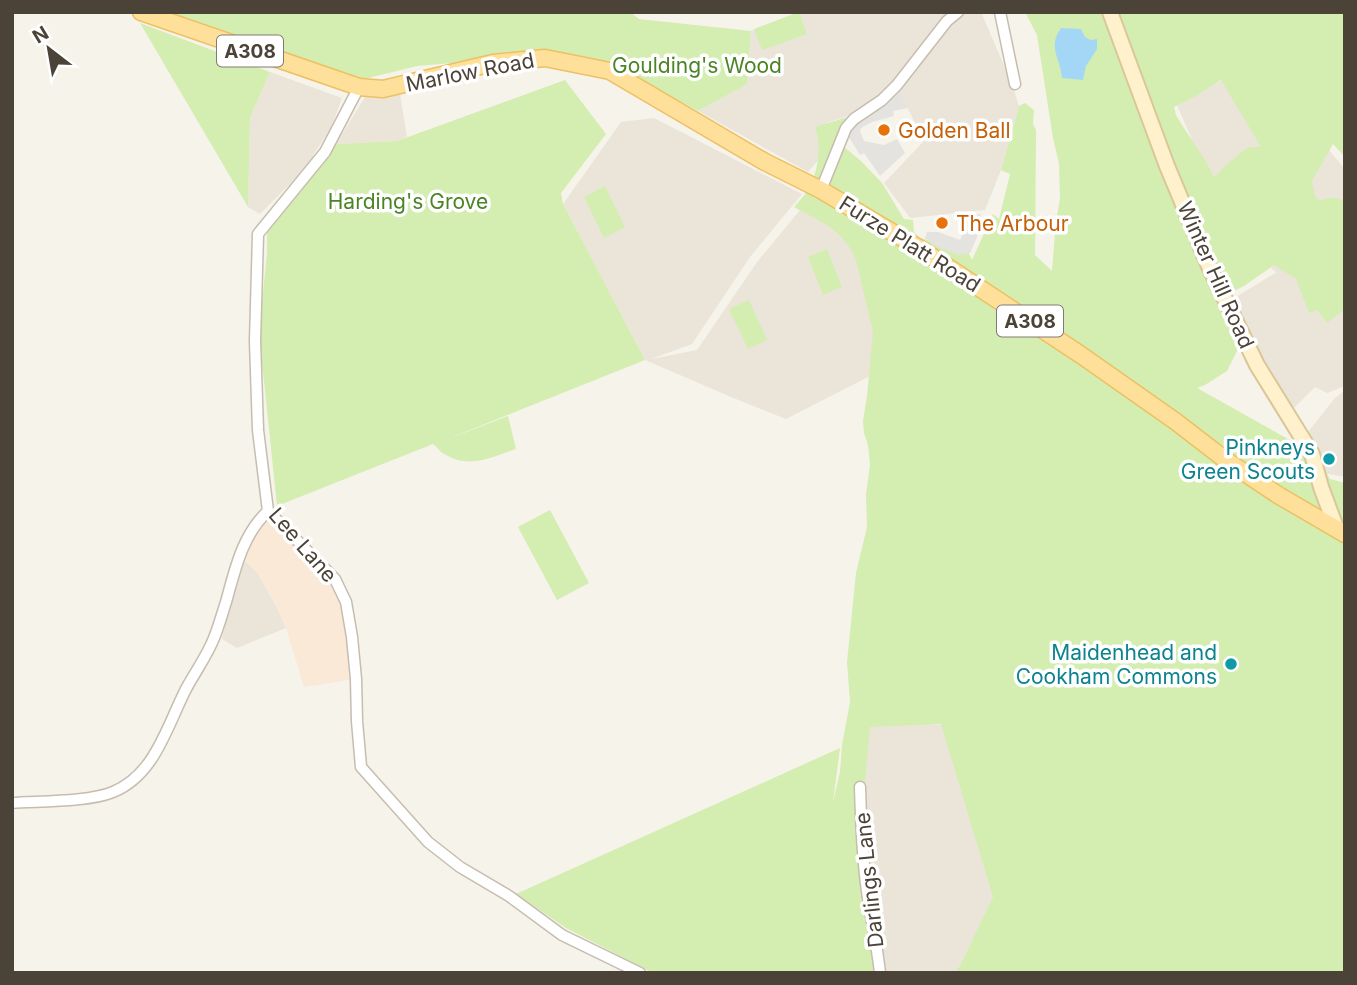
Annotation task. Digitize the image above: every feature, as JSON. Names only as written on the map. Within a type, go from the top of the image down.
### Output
[{"type":"main road","name":"Marlow Road","points":[[141,12],[359,88],[383,89],[493,64],[545,58],[610,71],[765,162],[821,190]]},
{"type":"main road","name":"Furze Platt Road","points":[[821,190],[963,275],[1175,421],[1227,461],[1341,532]]},
{"type":"street","points":[[821,190],[846,128],[897,85],[947,21],[958,12]]},
{"type":"street","points":[[1000,12],[1015,83]]},
{"type":"street","name":"Winter Hill Road","points":[[1110,12],[1167,166],[1208,264],[1257,365],[1312,454],[1321,486],[1341,532]]},
{"type":"street","name":"Lee Lane","points":[[359,88],[325,152],[258,234],[255,341],[258,430],[268,511],[335,579],[346,602],[356,680],[361,767],[428,842],[460,867],[509,896],[562,935],[640,973]]},
{"type":"street","points":[[12,803],[98,796],[113,792],[146,767],[214,640],[237,561],[252,531],[268,511]]},
{"type":"street","name":"Darlings Lane","points":[[860,788],[862,846],[880,973]]},
{"type":"shaded area","points":[[799,12],[981,12],[1019,106],[1001,170],[985,210],[910,218],[884,183],[924,141],[896,85],[851,115],[826,123],[825,152],[808,172],[698,111],[747,83],[751,31]]},
{"type":"shaded area","points":[[270,72],[342,98],[331,128],[313,155],[315,159],[260,214],[248,207],[250,118]]},
{"type":"shaded area","points":[[1237,73],[1303,119],[1345,169],[1345,386],[1327,393],[1315,387],[1293,409],[1259,354],[1231,300],[1277,272],[1214,191],[1176,103]]},
{"type":"shaded area","points":[[399,87],[407,137],[397,141],[336,144],[365,97]]},
{"type":"shaded area","points":[[898,88],[908,108],[893,111],[894,116],[872,122],[860,131],[864,141],[884,145],[897,139],[905,153],[880,176],[864,153],[860,155],[847,134],[852,125]]},
{"type":"shaded area","points":[[654,118],[802,194],[750,257],[692,344],[651,359],[697,350],[757,262],[800,210],[829,225],[841,235],[863,264],[878,328],[872,375],[786,419],[645,360],[563,204],[621,122]]},
{"type":"shaded area","points":[[981,214],[977,237],[970,253],[959,255],[936,246],[925,238],[927,232],[938,232],[960,240],[967,215]]},
{"type":"shaded area","points":[[1345,390],[1345,477],[1322,473],[1308,432],[1334,399]]},
{"type":"shaded area","points":[[269,518],[332,583],[339,597],[347,639],[349,680],[304,687],[277,608],[257,572],[244,560],[259,523]]},
{"type":"shaded area","points":[[244,560],[257,572],[286,628],[237,648],[222,639],[234,586]]},
{"type":"shaded area","points":[[864,721],[948,725],[999,895],[962,973],[883,973],[863,848]]},
{"type":"green space","name":"Goulding's Wood","points":[[164,12],[630,12],[639,19],[751,31],[747,84],[698,111],[610,63],[544,55],[417,66],[360,80]]},
{"type":"green space","points":[[799,12],[807,34],[762,50],[754,29]]},
{"type":"green space","points":[[1025,12],[1100,12],[1110,33],[1152,144],[1240,345],[1227,371],[1197,388],[1297,444],[1307,455],[1315,477],[1324,469],[1330,479],[1345,483],[1345,973],[954,973],[960,966],[993,897],[941,724],[870,727],[861,825],[882,973],[653,973],[566,928],[516,894],[840,748],[833,802],[850,702],[847,662],[856,573],[867,527],[866,494],[870,465],[863,421],[873,332],[856,260],[850,249],[838,233],[794,207],[809,189],[815,174],[819,150],[815,127],[854,115],[837,141],[882,183],[904,219],[913,220],[914,232],[920,238],[967,250],[972,260],[993,214],[999,219],[1010,174],[1001,170],[1019,106],[1025,103],[1034,110],[1033,124],[1036,130],[1035,255],[1052,271],[1060,199],[1059,164],[1037,35]]},
{"type":"green space","points":[[1115,12],[1345,12],[1345,157],[1333,144],[1312,181],[1315,196],[1320,201],[1333,198],[1345,202],[1345,309],[1327,323],[1317,310],[1309,313],[1296,279],[1274,265],[1226,295]],"holes":[[[1221,80],[1261,147],[1249,147],[1214,177],[1176,115],[1174,107]]]},
{"type":"green space","points":[[140,23],[270,72],[250,118],[248,207]]},
{"type":"green space","name":"Harding's Grove","points":[[565,80],[606,134],[561,193],[563,204],[645,360],[440,442],[508,416],[516,449],[490,458],[464,461],[444,454],[433,444],[277,506],[259,333],[267,233],[336,144],[397,141]]},
{"type":"green space","points":[[605,186],[625,227],[604,238],[584,197]]},
{"type":"green space","points":[[827,249],[842,287],[823,295],[808,257]]},
{"type":"green space","points":[[749,300],[767,340],[748,349],[729,309]]},
{"type":"green space","points":[[550,510],[589,583],[557,600],[518,527]]},
{"type":"water","points":[[1061,28],[1081,29],[1085,37],[1097,39],[1097,49],[1086,66],[1083,80],[1062,78],[1055,47]]},
{"type":"place","name":"Golden Ball","points":[[884,130]]},
{"type":"place","name":"The Arbour","points":[[942,223]]},
{"type":"place","name":"Pinkneys Green Scouts","points":[[1329,459]]},
{"type":"place","name":"Maidenhead and Cookham Commons","points":[[1231,664]]}]
